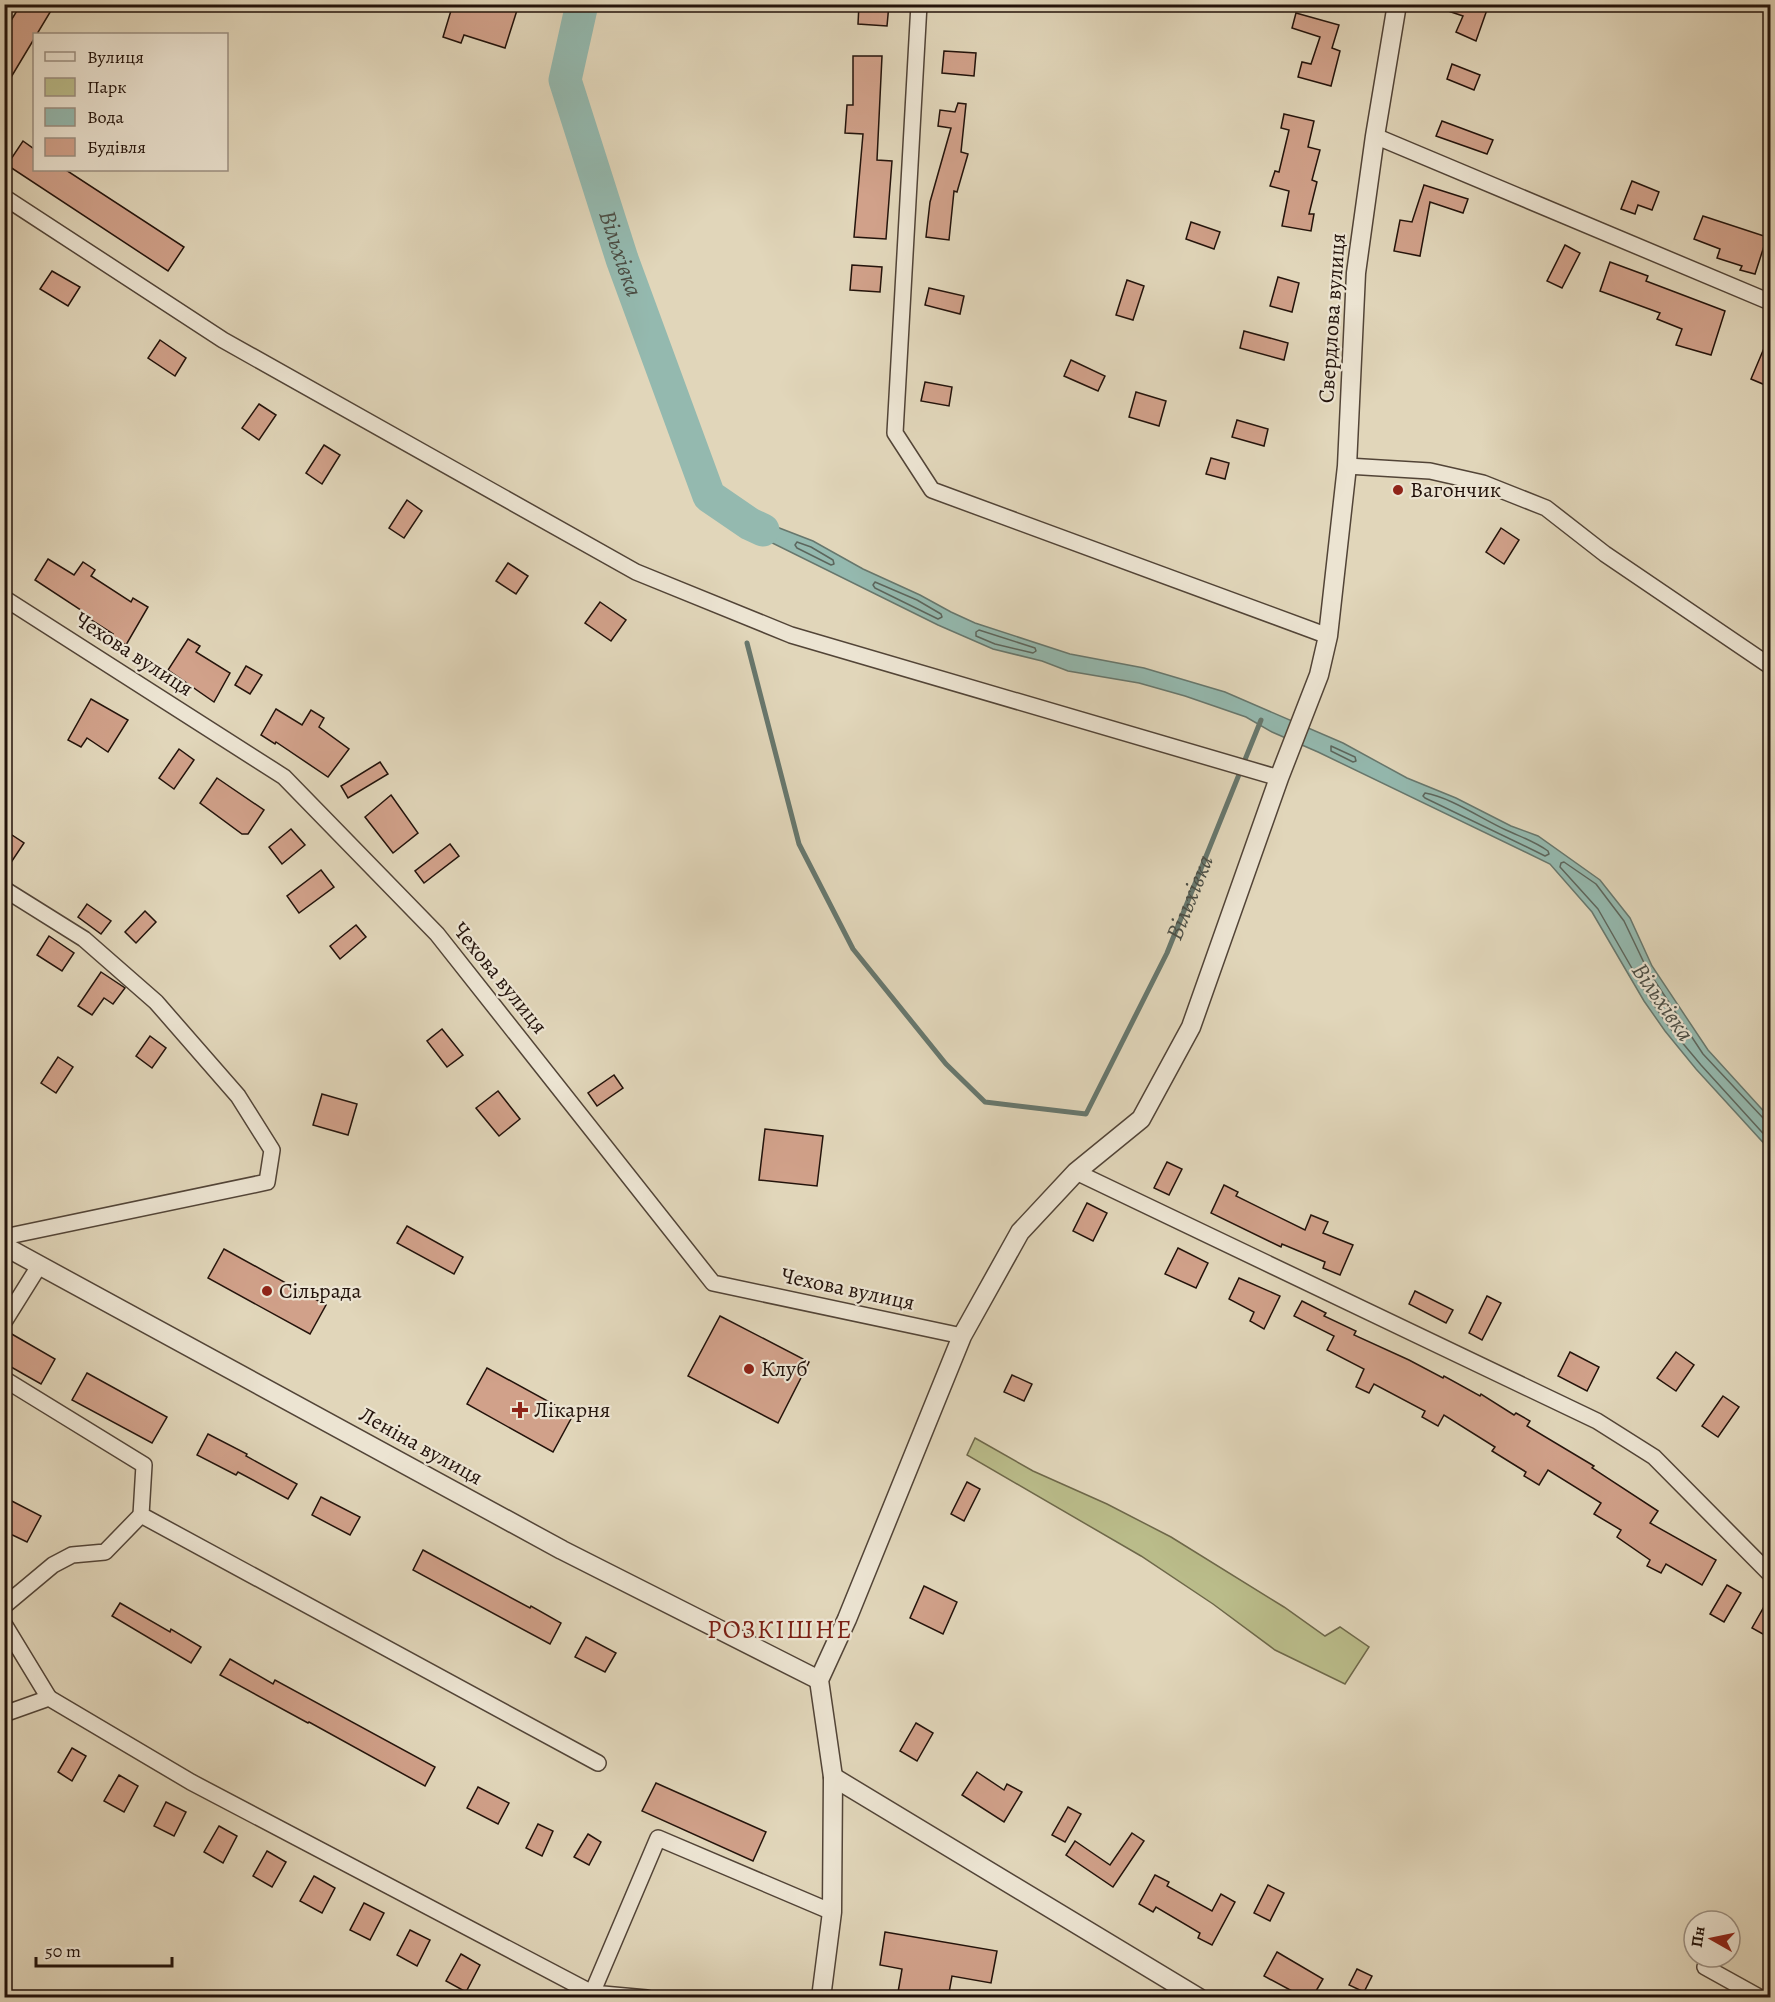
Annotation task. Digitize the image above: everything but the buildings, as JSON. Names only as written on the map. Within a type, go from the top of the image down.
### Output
[{"type":"street","points":[[919,4],[895,433],[901,443],[932,490],[1329,636]]},
{"type":"street","name":"Свердлова вулиця","points":[[819,1680],[852,1608],[962,1336],[1020,1232],[1076,1172],[1141,1119],[1191,1027],[1279,778],[1319,675],[1329,636],[1347,466],[1356,273],[1375,136],[1397,4]]},
{"type":"street","points":[[1375,136],[1770,302]]},
{"type":"street","points":[[4,197],[223,340],[636,572],[791,635],[1279,778]]},
{"type":"street","points":[[1347,466],[1430,471],[1483,483],[1546,508],[1605,554],[1770,666]]},
{"type":"street","name":"Чехова вулиця","points":[[4,598],[284,777],[437,934],[713,1283],[962,1336]]},
{"type":"street","points":[[4,889],[84,939],[156,1002],[238,1096],[272,1150],[267,1182],[4,1237]]},
{"type":"street","points":[[1076,1172],[1598,1421],[1654,1457],[1770,1574]]},
{"type":"street","name":"Леніна вулиця","points":[[4,1246],[562,1550],[819,1680]]},
{"type":"street","points":[[4,1322],[39,1266]]},
{"type":"street","points":[[4,1379],[144,1465],[141,1515],[105,1552],[72,1555],[53,1565],[4,1606]]},
{"type":"street","points":[[141,1515],[598,1763]]},
{"type":"street","points":[[4,1624],[49,1698],[191,1782],[591,1995],[647,1998]]},
{"type":"street","points":[[819,1680],[832,1777],[832,1912],[821,1998]]},
{"type":"street","points":[[4,1714],[49,1698]]},
{"type":"street","points":[[832,1777],[1199,1998]]},
{"type":"street","points":[[591,1995],[658,1838],[832,1912]]},
{"type":"street","points":[[1709,1969],[1761,1998]]},
{"type":"green space","points":[[975,1438],[1033,1471],[1107,1504],[1171,1537],[1284,1607],[1325,1636],[1340,1627],[1369,1647],[1345,1684],[1275,1650],[1213,1604],[1141,1556],[967,1455]]},
{"type":"water","points":[[730,503],[769,524],[813,541],[863,569],[975,623],[1070,654],[1144,668],[1225,692],[1343,743],[1407,778],[1538,836],[1600,880],[1630,918],[1652,966],[1708,1050],[1770,1118],[1770,1150],[1696,1069],[1665,1031],[1644,1001],[1592,912],[1550,864],[1272,732],[1246,717],[1139,683],[1068,671],[1042,661],[993,649],[938,625],[744,529],[721,513]]},
{"type":"waterway","name":"Вільхівка","points":[[582,4],[565,80],[622,259],[709,496],[750,524],[763,530]]},
{"type":"waterway","name":"Вільхівка","points":[[747,643],[799,844],[853,949],[946,1064],[985,1102],[1086,1114],[1167,953],[1261,720]]},
{"type":"place","name":"Вагончик","points":[[1398,490]]},
{"type":"place","name":"Сільрада","points":[[267,1291]]},
{"type":"place","name":"Клуб","points":[[749,1369]]},
{"type":"place","name":"Лікарня","points":[[520,1410]]},
{"type":"district","name":"РОЗКІШНЕ","points":[[780,1629]]}]
